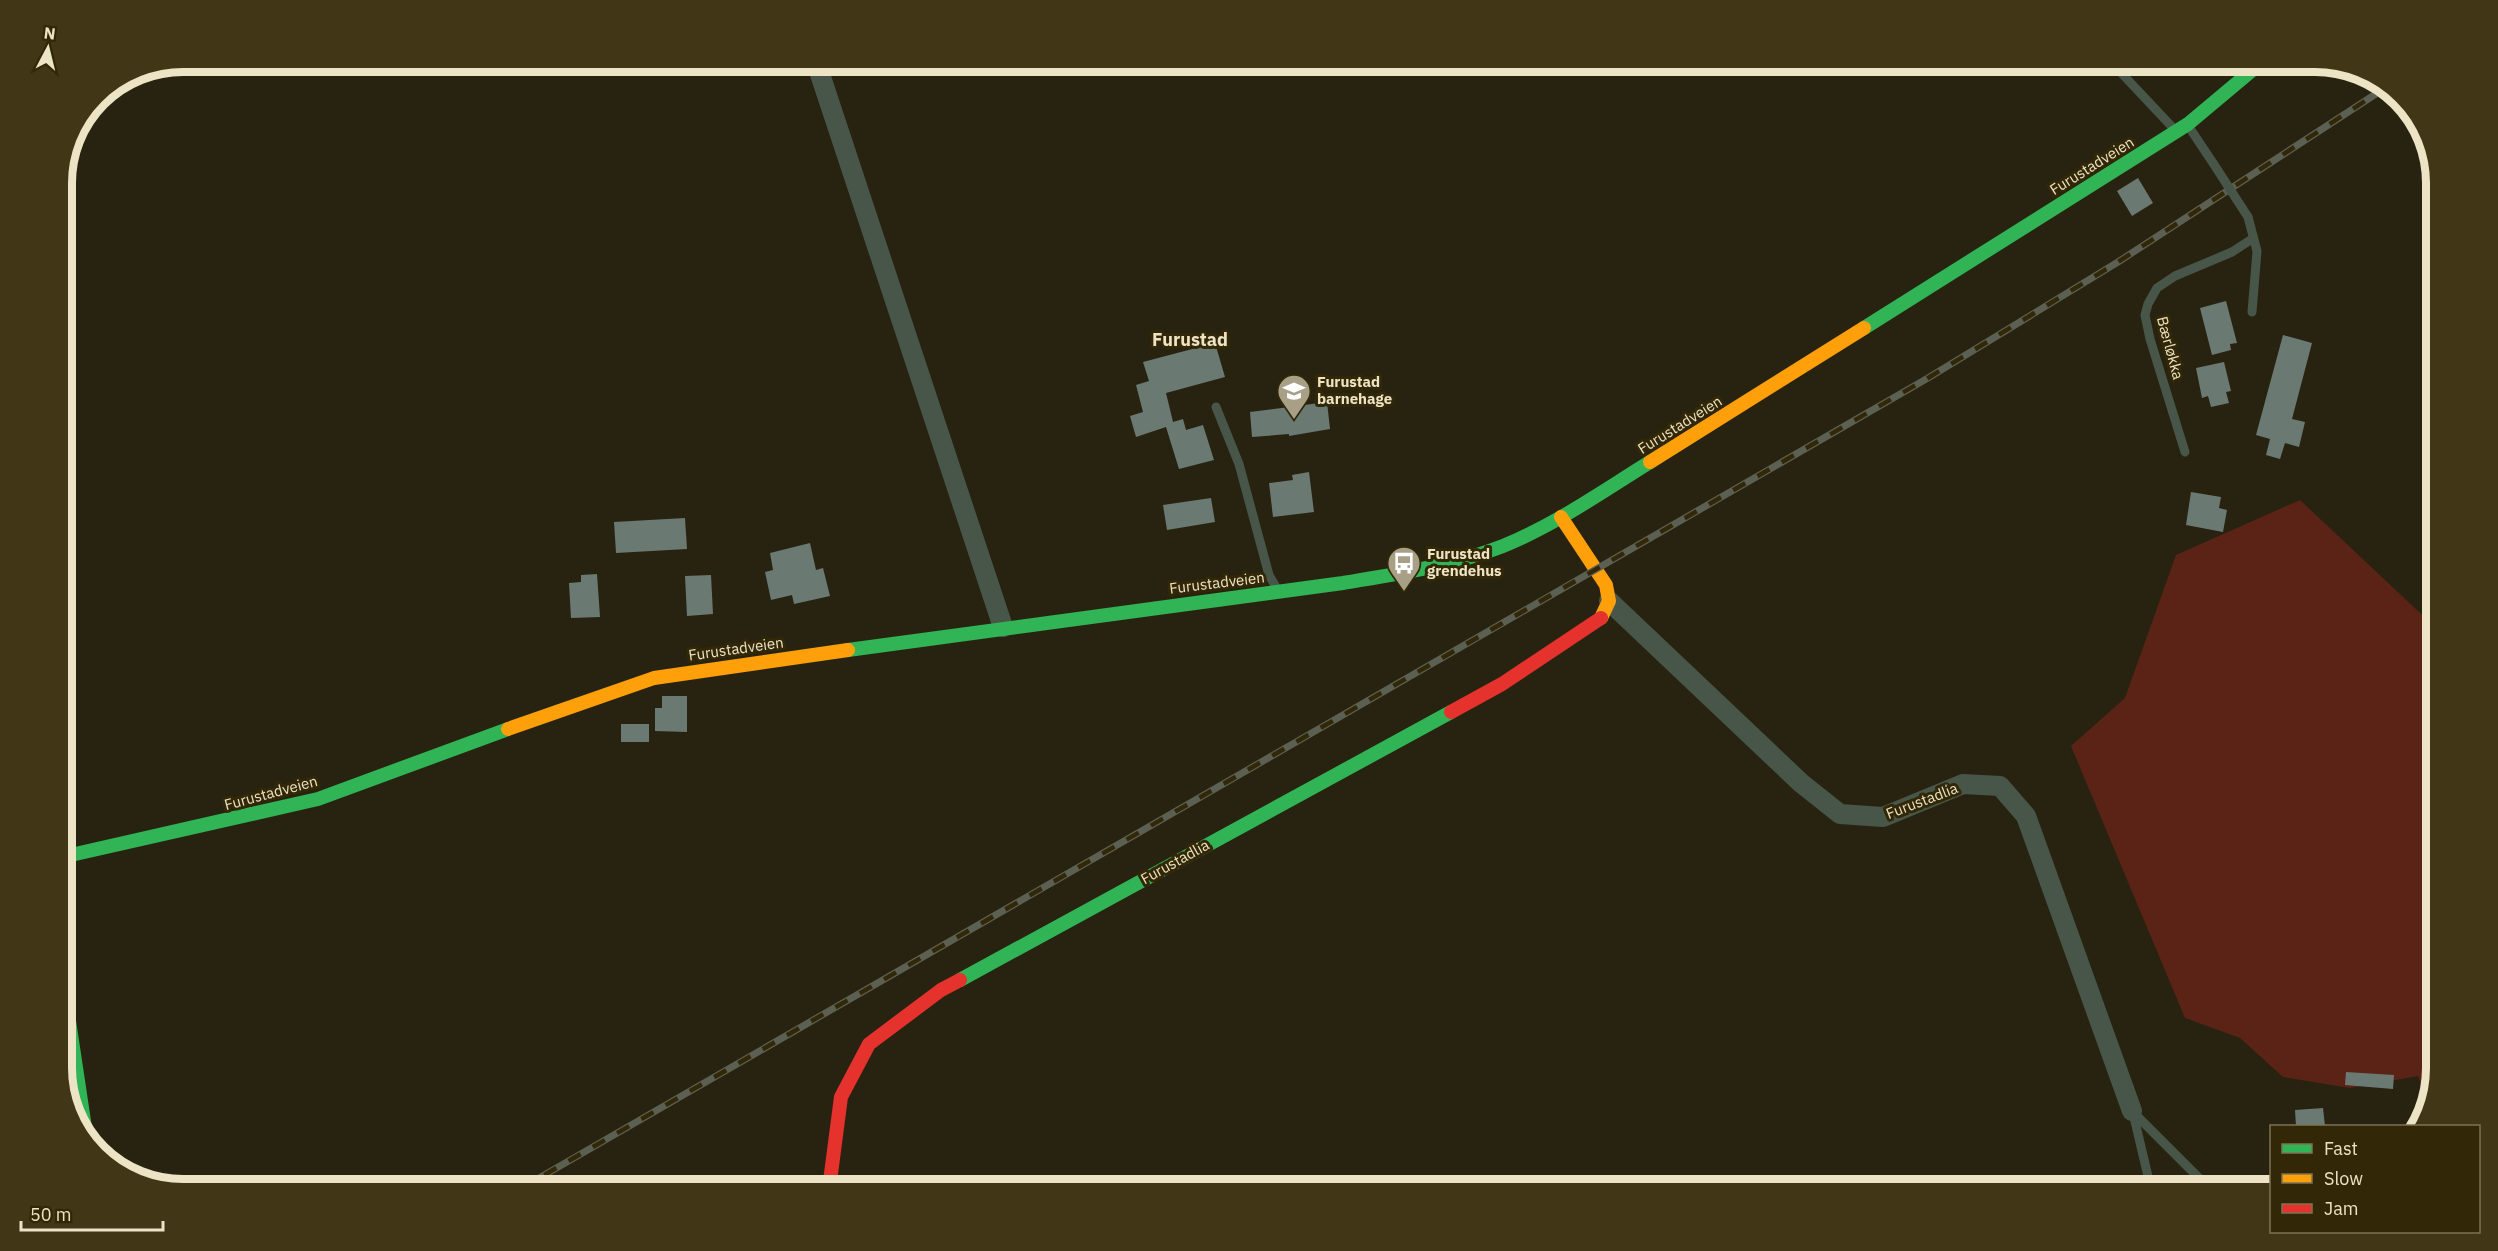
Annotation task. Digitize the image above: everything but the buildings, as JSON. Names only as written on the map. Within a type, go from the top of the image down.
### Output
[{"type":"main road","name":"Furustadveien","points":[[72,855],[318,799],[615,690],[654,678],[1003,627],[1278,592],[1408,572],[1503,546],[1561,517],[2182,128],[2250,72]]},
{"type":"main road","name":"Furustadlia","points":[[830,1179],[841,1097],[869,1044],[941,990],[1502,684],[1600,619],[1609,601],[1606,585],[1561,517]]},
{"type":"main road","points":[[72,1041],[84,1118]]},
{"type":"street","points":[[819,72],[1003,627]]},
{"type":"street","name":"Furustadlia","points":[[1609,601],[1801,783],[1840,814],[1883,817],[1963,784],[2000,786],[2026,816],[2132,1111]]},
{"type":"lane","points":[[2122,72],[2182,128],[2213,163],[2248,217],[2257,251],[2252,312]]},
{"type":"lane","name":"Bærløkka","points":[[2185,452],[2150,339],[2145,315],[2148,304],[2157,288],[2175,276],[2232,252],[2252,239]]},
{"type":"lane","points":[[1216,407],[1239,464],[1269,575],[1278,592]]},
{"type":"lane","points":[[2132,1111],[2148,1179]]},
{"type":"lane","name":"Furustadlia","points":[[2132,1111],[2199,1179]]},
{"type":"shaded area","points":[[2300,500],[2426,619],[2426,1068],[2423,1091],[2418,1076],[2350,1088],[2283,1077],[2240,1038],[2185,1018],[2071,746],[2125,698],[2176,555]]},
{"type":"railway","points":[[537,1179],[1928,378],[2118,262],[2379,92]]},
{"type":"traffic: fast","points":[[1864,328],[2188,124],[2250,72]]},
{"type":"traffic: fast","points":[[848,650],[1343,583],[1444,564],[1484,553],[1522,538],[1578,507],[1650,462]]},
{"type":"traffic: fast","points":[[960,980],[1451,712]]},
{"type":"traffic: fast","points":[[72,855],[318,799],[508,729]]},
{"type":"traffic: fast","points":[[72,1041],[84,1118]]},
{"type":"traffic: slow","points":[[1650,462],[1864,328]]},
{"type":"traffic: slow","points":[[1561,517],[1606,585],[1609,601],[1601,618]]},
{"type":"traffic: slow","points":[[508,729],[654,678],[848,650]]},
{"type":"traffic: jam","points":[[1451,712],[1502,684],[1601,618]]},
{"type":"traffic: jam","points":[[830,1179],[841,1097],[869,1044],[941,990],[960,980]]},
{"type":"place","name":"Furustad barnehage","points":[[1294,420]]},
{"type":"place","name":"Furustad grendehus","points":[[1404,592]]},
{"type":"district","name":"Furustad","points":[[1190,340]]}]
